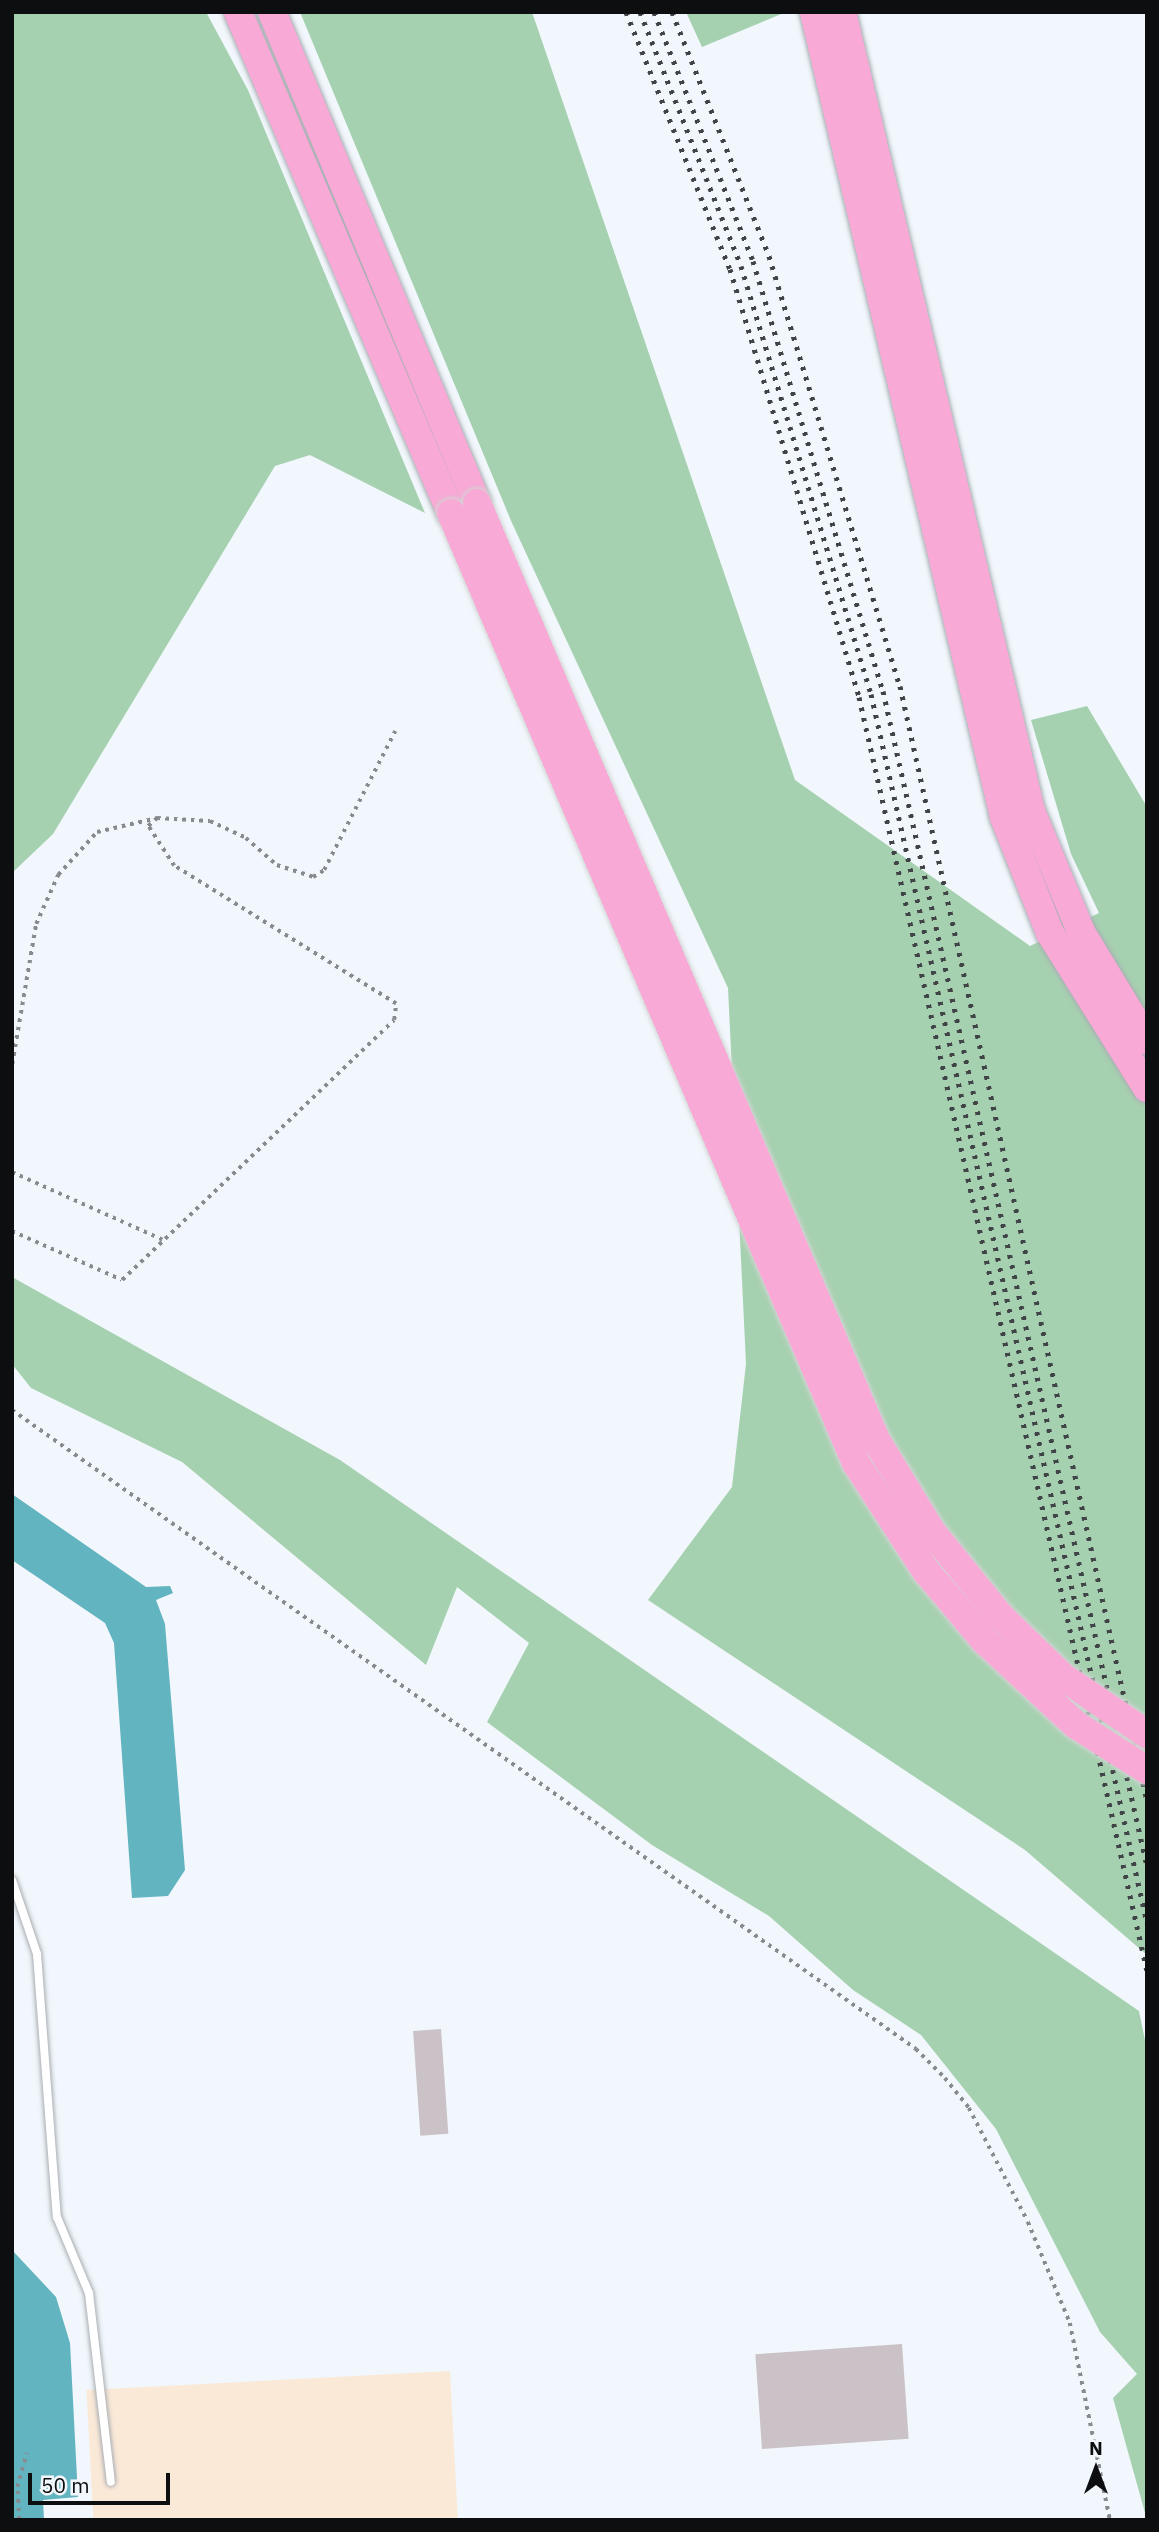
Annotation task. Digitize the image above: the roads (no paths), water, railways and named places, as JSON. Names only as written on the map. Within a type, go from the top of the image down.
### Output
[{"type":"highway","points":[[239,12],[856,1463],[914,1554],[985,1641],[1076,1725],[1147,1770]]},
{"type":"highway","points":[[272,12],[477,503],[881,1450],[945,1550],[1014,1631],[1079,1689],[1147,1734]]},
{"type":"highway","points":[[814,12],[992,776],[1039,910],[1088,1002],[1147,1088]]},
{"type":"highway","points":[[842,12],[1020,770],[1065,898],[1147,1041]]},
{"type":"lane","points":[[12,1880],[37,1954],[57,2217],[89,2293],[111,2482]]},
{"type":"water","points":[[12,1494],[146,1587],[170,1586],[173,1593],[156,1600],[165,1624],[185,1870],[168,1896],[132,1898],[114,1643],[105,1623],[12,1560]]},
{"type":"water","points":[[12,2250],[56,2297],[70,2343],[78,2497],[43,2500],[44,2520],[12,2520]]},
{"type":"railway","points":[[626,12],[730,269],[859,697],[1147,1971]]},
{"type":"railway","points":[[640,12],[741,266],[871,694],[1147,1923]]},
{"type":"railway","points":[[654,12],[753,261],[883,691],[1147,1866]]},
{"type":"railway","points":[[672,12],[769,256],[900,686],[1147,1801]]}]
